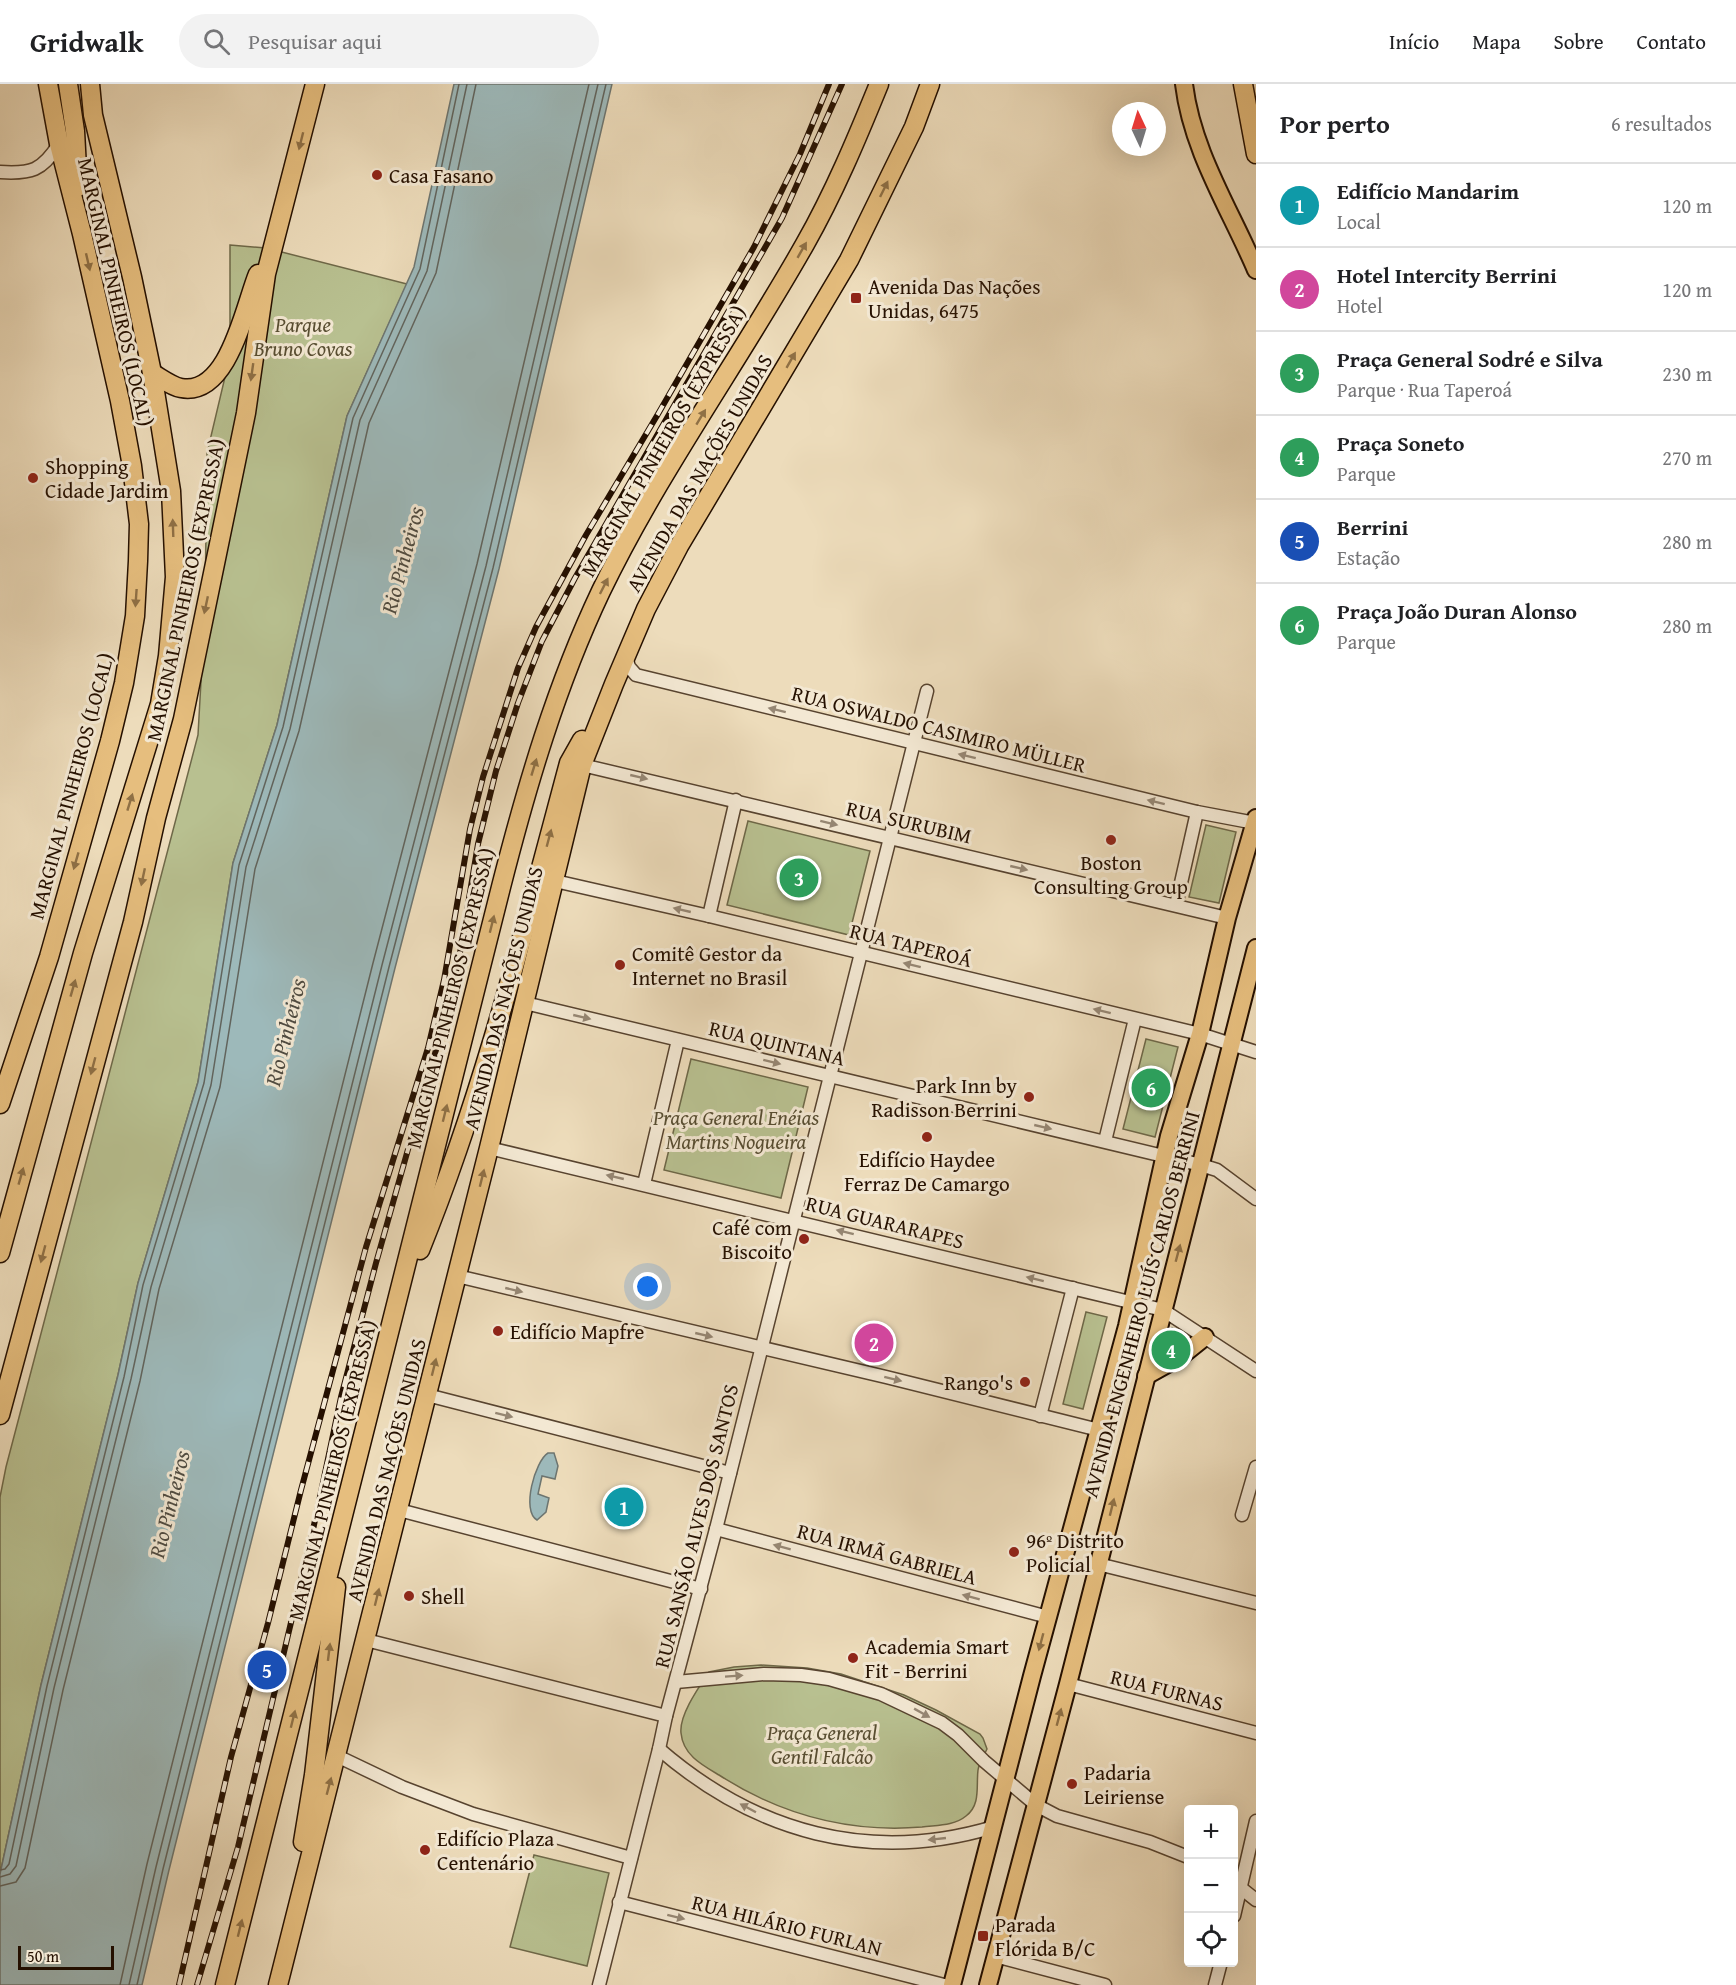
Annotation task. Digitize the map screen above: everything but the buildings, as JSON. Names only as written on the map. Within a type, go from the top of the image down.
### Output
[{"type":"highway","name":"MARGINAL PINHEIROS (LOCAL)","points":[[0,1104],[49,957],[107,752],[124,683],[135,616],[139,524],[132,466],[120,401],[81,228],[59,144],[48,84]]},
{"type":"highway","points":[[68,84],[75,131],[81,228]]},
{"type":"highway","points":[[0,1253],[83,953],[162,695],[175,577],[171,491],[152,374],[132,277],[93,115],[90,84]]},
{"type":"highway","name":"MARGINAL PINHEIROS (EXPRESSA)","points":[[0,1415],[133,922],[156,818],[183,719],[246,413],[266,274],[315,84]]},
{"type":"highway","name":"MARGINAL PINHEIROS (EXPRESSA)","points":[[225,1985],[524,797],[548,722],[602,590],[653,496],[806,242],[854,145],[879,84]]},
{"type":"highway","name":"AVENIDA DAS NAÇÕES UNIDAS","points":[[278,1985],[428,1395],[582,765],[646,609],[679,546],[849,260],[914,127],[930,84]]},
{"type":"highway","points":[[914,127],[939,84]]},
{"type":"highway","points":[[1243,84],[1256,154]]},
{"type":"highway","points":[[152,374],[181,388],[196,388],[213,378],[241,329],[254,283],[278,227]]},
{"type":"highway","points":[[395,1313],[432,1221],[484,1070],[569,763],[614,684]]},
{"type":"highway","points":[[295,1918],[298,1868],[314,1775],[342,1527]]},
{"type":"main road","points":[[1184,84],[1193,129],[1208,169],[1256,270]]},
{"type":"main road","name":"AVENIDA ENGENHEIRO LUÍS CARLOS BERRINI","points":[[952,1985],[1133,1302],[1164,1155],[1200,1034],[1227,918],[1255,820]]},
{"type":"main road","name":"AVENIDA ENGENHEIRO LUÍS CARLOS BERRINI","points":[[988,1985],[1068,1684],[1256,948]]},
{"type":"main road","points":[[1146,1376],[1179,1357],[1205,1336]]},
{"type":"street","points":[[0,172],[34,171],[43,165],[59,144]]},
{"type":"street","name":"RUA OSWALDO CASIMIRO MÜLLER","points":[[626,657],[629,667],[636,675],[1197,812],[1255,820]]},
{"type":"street","name":"RUA SANSÃO ALVES DOS SANTOS","points":[[599,1985],[927,691]]},
{"type":"street","name":"RUA SURUBIM","points":[[582,765],[1227,918]]},
{"type":"street","points":[[709,916],[736,800]]},
{"type":"street","points":[[1176,905],[1197,812]]},
{"type":"street","name":"RUA TAPEROÁ","points":[[555,881],[1200,1034],[1256,1052]]},
{"type":"street","name":"RUA QUINTANA","points":[[525,1004],[1164,1155],[1217,1170],[1256,1199]]},
{"type":"street","points":[[1105,1141],[1136,1019]]},
{"type":"street","points":[[644,1184],[678,1040]]},
{"type":"street","name":"RUA GUARARAPES","points":[[489,1148],[1163,1310],[1256,1371]]},
{"type":"street","points":[[457,1276],[1099,1430]]},
{"type":"street","points":[[1040,1416],[1073,1288]]},
{"type":"street","points":[[428,1395],[730,1473]]},
{"type":"street","points":[[1242,1515],[1256,1467]]},
{"type":"street","points":[[399,1510],[701,1588]]},
{"type":"street","name":"RUA IRMÃ GABRIELA","points":[[716,1529],[1048,1617]]},
{"type":"street","points":[[1098,1564],[1256,1603]]},
{"type":"street","points":[[366,1640],[666,1716]]},
{"type":"street","points":[[676,1682],[755,1675],[801,1675],[857,1686],[903,1703],[942,1724],[1036,1805],[1057,1816],[1150,1842],[1184,1855]]},
{"type":"street","name":"RUA FURNAS","points":[[1068,1684],[1256,1732]]},
{"type":"street","points":[[659,1749],[682,1768],[756,1813],[782,1824],[835,1838],[864,1842],[917,1841],[959,1837],[994,1827]]},
{"type":"street","points":[[337,1756],[402,1787],[473,1814],[631,1858]]},
{"type":"street","points":[[1238,1883],[1256,1821]]},
{"type":"street","points":[[1238,1887],[1256,1900]]},
{"type":"street","name":"RUA HILÁRIO FURLAN","points":[[619,1902],[944,1985]]},
{"type":"street","points":[[995,1956],[1105,1985]]},
{"type":"street","points":[[1215,1985],[1220,1967]]},
{"type":"green space","name":"Parque Bruno Covas","points":[[230,245],[266,248],[407,284],[347,416],[277,725],[233,863],[198,1082],[138,1283],[118,1375],[41,1685],[0,1874],[0,1497],[198,735],[205,610],[207,453],[230,356]]},
{"type":"green space","points":[[748,821],[870,851],[849,935],[727,905]]},
{"type":"green space","points":[[1206,825],[1236,832],[1219,903],[1189,897]]},
{"type":"green space","points":[[1146,1039],[1178,1047],[1155,1137],[1123,1129]]},
{"type":"green space","name":"Praça General Enéias Martins Nogueira","points":[[691,1059],[808,1087],[781,1198],[664,1170]]},
{"type":"green space","points":[[1086,1312],[1107,1317],[1083,1409],[1063,1404]]},
{"type":"green space","points":[[1172,1328],[1194,1342],[1161,1359]]},
{"type":"green space","name":"Praça General Gentil Falcão","points":[[761,1665],[807,1668],[841,1674],[904,1695],[980,1734],[987,1749],[979,1767],[976,1801],[971,1812],[956,1822],[945,1825],[895,1828],[842,1824],[791,1811],[767,1801],[700,1763],[685,1747],[681,1733],[683,1718],[695,1693],[709,1672]]},
{"type":"green space","points":[[534,1855],[609,1873],[587,1966],[510,1947]]},
{"type":"water","name":"Rio Pinheiros","points":[[454,84],[612,84],[499,569],[395,968],[142,1985],[0,1985],[0,1874],[41,1685],[118,1375],[138,1283],[198,1082],[233,863],[277,725],[347,416],[414,267]]},
{"type":"water","points":[[548,1453],[554,1453],[558,1466],[555,1479],[542,1476],[538,1494],[549,1498],[546,1512],[537,1520],[532,1515],[530,1497],[535,1475]]},
{"type":"railway","points":[[179,1985],[231,1757],[268,1623],[301,1490],[366,1247],[428,1048],[444,980],[470,829],[483,777],[518,668],[536,627],[586,535],[754,247],[800,154],[829,84]]},
{"type":"railway","points":[[197,1985],[238,1847],[314,1525],[341,1397],[445,1018],[459,959],[478,844],[496,771],[518,703],[542,641],[575,578],[782,218],[842,84]]},
{"type":"place","name":"Casa Fasano","points":[[377,175]]},
{"type":"place","name":"Avenida Das Nações Unidas, 6475","points":[[856,298]]},
{"type":"place","name":"Shopping Cidade Jardim","points":[[33,478]]},
{"type":"place","name":"Boston Consulting Group","points":[[1111,840]]},
{"type":"place","name":"Praça General Sodré e Silva","points":[[799,878]]},
{"type":"place","name":"Comitê Gestor da Internet no Brasil","points":[[620,965]]},
{"type":"place","name":"Praça João Duran Alonso","points":[[1151,1088]]},
{"type":"place","name":"Park Inn by Radisson Berrini","points":[[1029,1097]]},
{"type":"place","name":"Edifício Haydee Ferraz De Camargo","points":[[927,1137]]},
{"type":"place","name":"Café com Biscoito","points":[[804,1239]]},
{"type":"place","name":"Edifício Mapfre","points":[[498,1331]]},
{"type":"place","name":"Hotel Intercity Berrini","points":[[874,1343]]},
{"type":"place","name":"Praça Soneto","points":[[1171,1350]]},
{"type":"place","name":"Rango's","points":[[1025,1382]]},
{"type":"place","name":"Edifício Mandarim","points":[[624,1507]]},
{"type":"place","name":"96º Distrito Policial","points":[[1014,1552]]},
{"type":"place","name":"Shell","points":[[409,1596]]},
{"type":"place","name":"Academia Smart Fit - Berrini","points":[[853,1658]]},
{"type":"place","name":"Berrini","points":[[267,1670]]},
{"type":"place","name":"Padaria Leiriense","points":[[1072,1784]]},
{"type":"place","name":"Edifício Plaza Centenário","points":[[425,1850]]},
{"type":"place","name":"Parada Flórida B/C","points":[[983,1936]]}]
